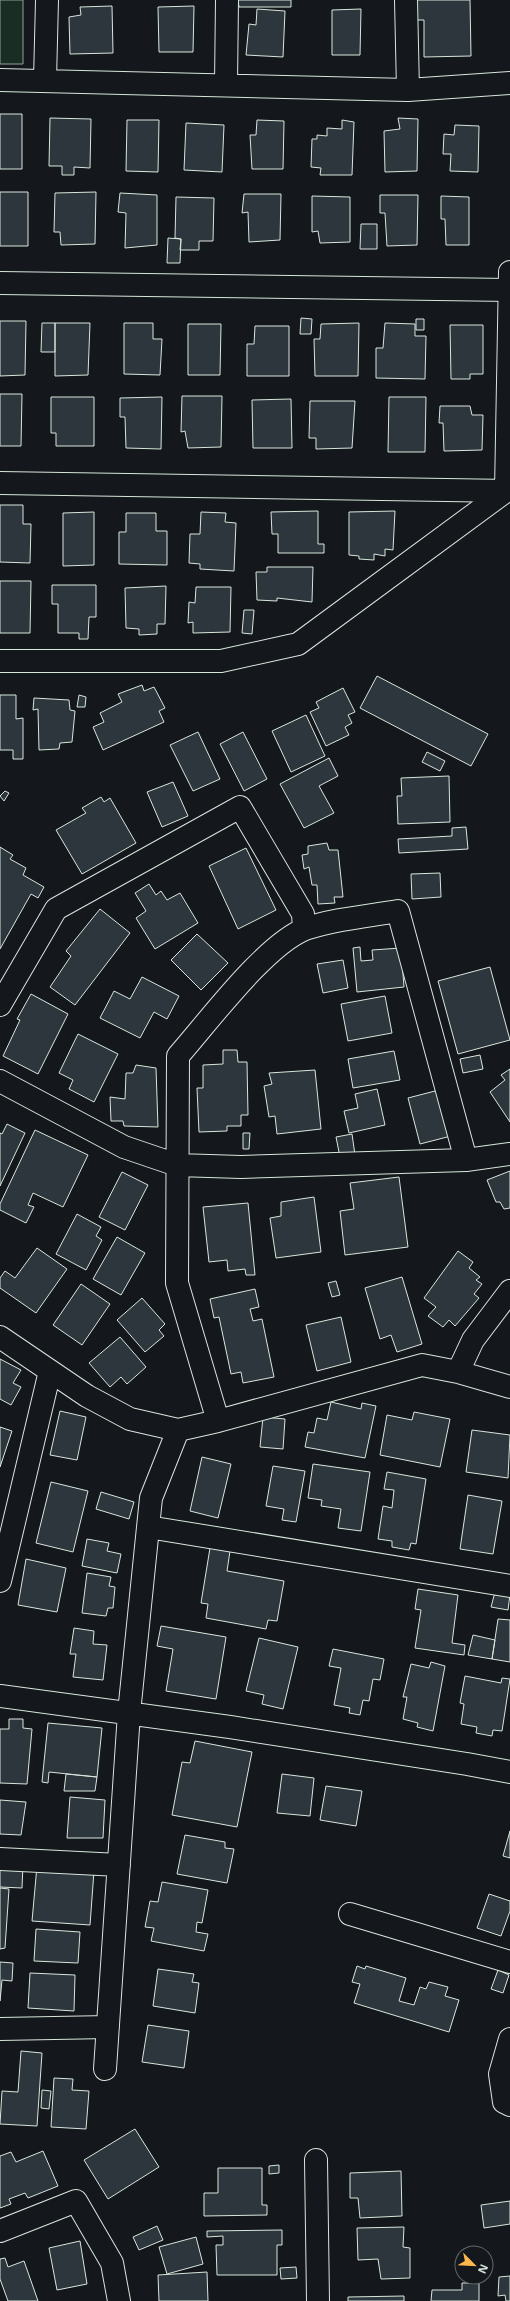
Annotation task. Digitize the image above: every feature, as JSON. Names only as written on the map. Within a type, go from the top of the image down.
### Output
[{"type":"street","points":[[45,80],[47,0]]},
{"type":"street","points":[[226,84],[227,0]]},
{"type":"street","points":[[406,0],[408,90]]},
{"type":"street","points":[[0,80],[226,84],[408,90],[510,82]]},
{"type":"street","points":[[0,283],[510,284],[508,491]]},
{"type":"street","points":[[0,483],[508,491]]},
{"type":"street","points":[[0,661],[221,661],[298,644],[508,491]]},
{"type":"street","points":[[0,1005],[56,909],[240,807],[303,914],[304,930]]},
{"type":"street","points":[[218,1421],[177,1283],[178,1056],[244,980],[282,943],[304,930],[398,911],[466,1160]]},
{"type":"street","points":[[0,1081],[124,1147],[177,1165],[241,1167],[466,1160],[510,1154]]},
{"type":"street","points":[[458,1372],[473,1340],[510,1291]]},
{"type":"street","points":[[0,1337],[87,1396],[130,1419],[178,1430],[218,1421],[422,1365],[458,1372],[510,1387]]},
{"type":"street","points":[[0,1581],[7,1518],[50,1371]]},
{"type":"street","points":[[105,2069],[129,1713],[150,1498],[178,1430]]},
{"type":"street","points":[[148,1527],[510,1586]]},
{"type":"street","points":[[0,1696],[356,1746],[510,1772]]},
{"type":"street","points":[[0,1859],[119,1865]]},
{"type":"street","points":[[350,1914],[510,1962]]},
{"type":"street","points":[[0,2029],[108,2027]]},
{"type":"street","points":[[510,2039],[500,2074],[504,2102],[510,2105]]},
{"type":"street","points":[[316,2160],[318,2301]]},
{"type":"street","points":[[0,2231],[76,2200],[112,2263],[119,2301]]},
{"type":"green space","points":[[0,0],[23,0],[23,64],[0,64]]},
{"type":"building","points":[[238,0],[291,0],[291,7],[239,7]]},
{"type":"building","points":[[416,0],[470,0],[471,56],[424,57],[424,20],[416,20]]},
{"type":"building","points":[[112,6],[113,53],[70,54],[69,17],[81,15],[80,7]]},
{"type":"building","points":[[194,6],[193,52],[159,52],[158,7]]},
{"type":"building","points":[[257,9],[285,11],[283,57],[246,55],[249,24],[256,25]]},
{"type":"building","points":[[361,9],[360,55],[332,55],[332,10]]},
{"type":"building","points":[[0,114],[22,114],[22,169],[0,169]]},
{"type":"building","points":[[50,118],[91,119],[90,168],[74,167],[74,175],[62,175],[62,166],[49,166]]},
{"type":"building","points":[[398,118],[418,119],[417,171],[385,172],[384,131],[400,129]]},
{"type":"building","points":[[127,120],[159,120],[158,172],[126,171]]},
{"type":"building","points":[[257,120],[284,121],[283,169],[252,169],[250,135],[256,135]]},
{"type":"building","points":[[342,120],[354,122],[352,175],[320,175],[321,168],[311,167],[312,139],[317,139],[317,135],[327,136],[327,128],[342,129]]},
{"type":"building","points":[[186,123],[224,125],[222,172],[184,170]]},
{"type":"building","points":[[455,125],[479,126],[478,172],[450,171],[451,154],[443,154],[444,134],[454,135]]},
{"type":"building","points":[[0,192],[28,192],[28,246],[0,246]]},
{"type":"building","points":[[96,192],[95,244],[61,245],[60,232],[54,232],[55,193]]},
{"type":"building","points":[[120,193],[157,195],[157,245],[125,248],[126,213],[118,212]]},
{"type":"building","points":[[244,194],[281,194],[280,240],[249,242],[248,212],[242,213]]},
{"type":"building","points":[[380,195],[418,195],[417,245],[387,246],[385,213],[380,213]]},
{"type":"building","points":[[312,196],[350,197],[350,242],[320,243],[318,231],[312,232]]},
{"type":"building","points":[[441,196],[469,197],[469,245],[446,245],[445,219],[441,219]]},
{"type":"building","points":[[176,197],[214,198],[213,241],[199,241],[199,250],[180,250],[181,239],[175,238]]},
{"type":"building","points":[[361,224],[377,224],[377,249],[360,249]]},
{"type":"building","points":[[168,238],[181,239],[180,263],[167,263]]},
{"type":"building","points":[[301,318],[312,319],[311,334],[300,334]]},
{"type":"building","points":[[416,319],[424,319],[424,330],[416,330]]},
{"type":"building","points":[[0,321],[26,321],[25,375],[0,376]]},
{"type":"building","points":[[42,323],[55,323],[55,352],[41,352]]},
{"type":"building","points":[[55,323],[90,323],[88,375],[55,376]]},
{"type":"building","points":[[124,323],[153,323],[153,339],[162,339],[160,375],[124,374]]},
{"type":"building","points":[[359,323],[358,376],[315,376],[314,339],[320,339],[321,324]]},
{"type":"building","points":[[385,323],[415,324],[415,336],[426,336],[425,379],[376,378],[376,348],[383,348]]},
{"type":"building","points":[[188,324],[221,324],[220,375],[188,375]]},
{"type":"building","points":[[450,325],[483,325],[483,374],[470,374],[470,379],[451,379]]},
{"type":"building","points":[[255,326],[289,326],[289,376],[247,376],[247,344],[254,344]]},
{"type":"building","points":[[0,394],[22,394],[21,446],[0,446]]},
{"type":"building","points":[[182,396],[222,396],[221,447],[188,448],[185,431],[181,432]]},
{"type":"building","points":[[51,397],[94,397],[94,446],[56,446],[56,433],[51,433]]},
{"type":"building","points":[[162,397],[161,449],[126,448],[125,417],[120,417],[120,398]]},
{"type":"building","points":[[389,397],[426,397],[425,452],[388,452]]},
{"type":"building","points":[[291,399],[292,448],[253,448],[252,400]]},
{"type":"building","points":[[310,401],[355,401],[352,448],[316,449],[316,438],[309,438]]},
{"type":"building","points":[[440,406],[470,406],[472,415],[483,415],[482,450],[444,451],[443,423],[439,423]]},
{"type":"building","points":[[0,505],[23,505],[23,524],[31,524],[30,563],[0,562]]},
{"type":"building","points":[[318,511],[318,544],[324,544],[324,553],[278,553],[278,534],[272,534],[271,512]]},
{"type":"building","points":[[395,511],[393,550],[385,549],[385,556],[374,554],[374,560],[359,559],[359,556],[349,555],[349,512]]},
{"type":"building","points":[[94,512],[94,565],[63,566],[63,513]]},
{"type":"building","points":[[201,512],[226,513],[225,522],[236,523],[234,571],[200,569],[200,564],[189,563],[190,534],[200,534]]},
{"type":"building","points":[[126,513],[156,513],[156,531],[167,531],[167,565],[119,564],[119,532],[126,532]]},
{"type":"building","points":[[267,567],[313,567],[312,602],[277,598],[277,601],[257,600],[256,572],[267,572]]},
{"type":"building","points":[[0,581],[31,581],[30,633],[0,633]]},
{"type":"building","points":[[52,585],[96,585],[96,617],[89,617],[88,639],[79,639],[79,633],[58,633],[58,604],[52,604]]},
{"type":"building","points":[[166,586],[165,624],[157,624],[157,634],[139,635],[139,629],[126,628],[125,588]]},
{"type":"building","points":[[196,587],[231,587],[230,632],[193,633],[193,622],[188,623],[189,602],[195,603]]},
{"type":"building","points":[[244,610],[254,610],[252,634],[242,633]]},
{"type":"building","points":[[377,676],[488,734],[471,766],[360,708]]},
{"type":"building","points":[[142,685],[144,691],[154,687],[165,708],[159,711],[164,722],[103,750],[93,727],[104,722],[100,713],[122,702],[118,694]]},
{"type":"building","points":[[343,688],[355,712],[348,715],[352,723],[345,727],[349,735],[326,746],[310,712],[319,708],[316,702]]},
{"type":"building","points":[[0,695],[16,695],[16,719],[23,718],[23,759],[13,759],[13,750],[0,750]]},
{"type":"building","points":[[79,695],[86,697],[85,707],[77,707]]},
{"type":"building","points":[[34,698],[69,700],[70,710],[75,711],[72,742],[60,743],[59,749],[39,750],[38,709],[33,710]]},
{"type":"building","points":[[306,715],[325,756],[291,772],[272,731]]},
{"type":"building","points":[[198,732],[220,779],[193,791],[170,745]]},
{"type":"building","points":[[243,732],[267,779],[244,791],[220,744]]},
{"type":"building","points":[[427,752],[445,761],[440,771],[422,762]]},
{"type":"building","points":[[329,758],[338,776],[319,786],[334,813],[304,828],[280,784]]},
{"type":"building","points":[[449,776],[450,822],[398,824],[397,796],[402,796],[401,778]]},
{"type":"building","points":[[173,782],[188,816],[162,827],[147,792]]},
{"type":"building","points":[[5,791],[9,793],[4,801],[0,796]]},
{"type":"building","points":[[101,797],[104,802],[110,798],[136,843],[82,874],[56,830],[86,813],[82,808]]},
{"type":"building","points":[[466,827],[468,849],[399,853],[398,839],[452,836],[452,828]]},
{"type":"building","points":[[327,843],[329,850],[338,850],[343,897],[334,897],[335,903],[318,904],[317,885],[312,885],[309,867],[304,869],[302,855],[308,854],[308,846]]},
{"type":"building","points":[[0,847],[13,855],[10,859],[26,868],[23,875],[44,887],[38,898],[31,894],[0,949]]},
{"type":"building","points":[[246,848],[276,910],[238,929],[209,866]]},
{"type":"building","points":[[440,873],[441,897],[412,899],[411,874]]},
{"type":"building","points":[[149,884],[156,895],[161,891],[167,900],[180,893],[198,923],[155,949],[136,918],[146,911],[135,893]]},
{"type":"building","points":[[100,909],[130,933],[75,1005],[50,987],[71,956],[66,951]]},
{"type":"building","points":[[197,934],[228,963],[201,990],[171,960]]},
{"type":"building","points":[[360,947],[361,961],[373,960],[372,950],[401,948],[404,987],[357,992],[353,948]]},
{"type":"building","points":[[343,960],[348,988],[323,993],[317,964]]},
{"type":"building","points":[[490,967],[510,1040],[458,1054],[438,981]]},
{"type":"building","points":[[142,977],[179,996],[167,1019],[154,1012],[140,1038],[100,1018],[114,991],[130,999]]},
{"type":"building","points":[[31,994],[68,1014],[38,1074],[3,1056],[20,1020],[17,1019]]},
{"type":"building","points":[[385,996],[392,1033],[348,1041],[341,1004]]},
{"type":"building","points":[[78,1034],[118,1054],[94,1102],[69,1089],[73,1080],[59,1073]]},
{"type":"building","points":[[223,1050],[237,1050],[238,1062],[247,1062],[248,1115],[241,1115],[241,1126],[227,1126],[227,1131],[199,1132],[197,1088],[203,1088],[203,1065],[223,1064]]},
{"type":"building","points":[[394,1051],[400,1080],[353,1088],[348,1059]]},
{"type":"building","points":[[480,1055],[483,1069],[463,1073],[460,1059]]},
{"type":"building","points":[[136,1065],[156,1068],[158,1127],[124,1126],[123,1121],[111,1121],[110,1097],[125,1099],[126,1073],[133,1073]]},
{"type":"building","points":[[510,1069],[510,1122],[490,1092],[505,1080],[501,1075]]},
{"type":"building","points":[[315,1070],[321,1129],[277,1134],[275,1116],[269,1117],[264,1086],[272,1084],[269,1073]]},
{"type":"building","points":[[377,1089],[385,1125],[349,1133],[344,1111],[358,1108],[355,1094]]},
{"type":"building","points":[[439,1090],[451,1136],[420,1144],[408,1098]]},
{"type":"building","points":[[7,1124],[25,1133],[0,1186],[0,1133],[2,1134]]},
{"type":"building","points":[[35,1130],[88,1155],[63,1207],[33,1193],[28,1205],[34,1207],[26,1223],[0,1210],[0,1204]]},
{"type":"building","points":[[243,1133],[250,1133],[249,1149],[243,1149]]},
{"type":"building","points":[[352,1134],[355,1155],[340,1157],[336,1137]]},
{"type":"building","points":[[510,1171],[510,1208],[504,1209],[500,1202],[496,1202],[487,1180]]},
{"type":"building","points":[[122,1172],[148,1185],[125,1230],[99,1217]]},
{"type":"building","points":[[399,1177],[408,1247],[345,1255],[340,1211],[354,1209],[350,1183]]},
{"type":"building","points":[[314,1197],[321,1252],[276,1258],[270,1218],[281,1216],[281,1202]]},
{"type":"building","points":[[248,1203],[255,1275],[246,1275],[245,1269],[228,1271],[227,1260],[209,1262],[203,1207]]},
{"type":"building","points":[[77,1214],[101,1227],[96,1236],[102,1240],[86,1270],[56,1254]]},
{"type":"building","points":[[117,1237],[145,1253],[121,1295],[93,1279]]},
{"type":"building","points":[[37,1248],[67,1269],[36,1313],[0,1288],[0,1278],[5,1271],[15,1278]]},
{"type":"building","points":[[458,1251],[473,1262],[469,1268],[480,1277],[476,1280],[482,1284],[474,1294],[479,1298],[455,1326],[449,1320],[443,1327],[428,1316],[436,1307],[424,1298]]},
{"type":"building","points":[[402,1277],[422,1344],[397,1352],[391,1335],[380,1339],[365,1288]]},
{"type":"building","points":[[336,1281],[340,1295],[332,1297],[328,1283]]},
{"type":"building","points":[[81,1284],[110,1304],[82,1345],[53,1325]]},
{"type":"building","points":[[255,1289],[259,1307],[250,1309],[253,1321],[262,1319],[274,1377],[243,1383],[241,1372],[231,1374],[219,1317],[214,1318],[210,1299]]},
{"type":"building","points":[[142,1298],[165,1324],[159,1330],[164,1336],[145,1352],[117,1320]]},
{"type":"building","points":[[341,1317],[351,1362],[317,1371],[306,1325]]},
{"type":"building","points":[[120,1337],[146,1367],[127,1384],[121,1377],[110,1387],[89,1363]]},
{"type":"building","points":[[0,1359],[21,1370],[13,1383],[21,1387],[11,1405],[0,1399]]},
{"type":"building","points":[[331,1402],[361,1409],[362,1403],[376,1406],[365,1458],[305,1447],[308,1432],[314,1433],[317,1418],[327,1420]]},
{"type":"building","points":[[60,1411],[86,1417],[77,1460],[50,1455]]},
{"type":"building","points":[[414,1412],[450,1419],[440,1467],[380,1455],[387,1415],[412,1420]]},
{"type":"building","points":[[263,1417],[285,1419],[283,1449],[260,1447]]},
{"type":"building","points":[[0,1427],[12,1431],[0,1467]]},
{"type":"building","points":[[472,1430],[510,1435],[508,1478],[466,1472]]},
{"type":"building","points":[[202,1457],[231,1464],[218,1518],[190,1511]]},
{"type":"building","points":[[313,1464],[370,1472],[361,1531],[338,1528],[341,1509],[321,1506],[322,1500],[308,1498]]},
{"type":"building","points":[[273,1466],[305,1471],[296,1522],[282,1520],[284,1509],[266,1506]]},
{"type":"building","points":[[387,1472],[426,1479],[416,1544],[411,1543],[409,1550],[392,1547],[392,1541],[378,1539],[383,1506],[392,1508],[394,1490],[384,1489]]},
{"type":"building","points":[[51,1482],[88,1491],[73,1552],[36,1543]]},
{"type":"building","points":[[101,1492],[134,1502],[129,1519],[96,1509]]},
{"type":"building","points":[[468,1495],[502,1501],[493,1554],[460,1549]]},
{"type":"building","points":[[87,1539],[109,1543],[107,1551],[121,1554],[117,1573],[82,1566]]},
{"type":"building","points":[[210,1548],[230,1551],[227,1571],[284,1581],[277,1621],[268,1620],[266,1629],[206,1618],[208,1604],[201,1603]]},
{"type":"building","points":[[26,1559],[66,1568],[57,1612],[18,1605]]},
{"type":"building","points":[[87,1573],[111,1577],[109,1586],[115,1587],[113,1608],[108,1608],[106,1616],[82,1613]]},
{"type":"building","points":[[418,1589],[458,1595],[452,1643],[465,1645],[464,1655],[415,1648],[421,1610],[415,1609]]},
{"type":"building","points":[[495,1592],[510,1594],[508,1610],[491,1607]]},
{"type":"building","points":[[498,1619],[510,1620],[510,1662],[492,1659]]},
{"type":"building","points":[[161,1626],[226,1637],[216,1699],[166,1691],[173,1649],[157,1646]]},
{"type":"building","points":[[74,1628],[94,1631],[93,1644],[107,1645],[103,1680],[73,1677],[76,1654],[70,1654]]},
{"type":"building","points":[[473,1635],[495,1640],[492,1659],[468,1655]]},
{"type":"building","points":[[259,1638],[298,1647],[283,1709],[262,1704],[264,1695],[246,1691]]},
{"type":"building","points":[[333,1649],[384,1659],[380,1680],[373,1679],[369,1701],[363,1700],[360,1715],[349,1713],[350,1708],[334,1705],[341,1668],[329,1666]]},
{"type":"building","points":[[431,1662],[445,1666],[433,1731],[417,1727],[418,1723],[403,1719],[407,1697],[403,1697],[411,1664],[429,1668]]},
{"type":"building","points":[[465,1676],[501,1683],[502,1678],[510,1679],[502,1731],[493,1730],[492,1736],[476,1733],[477,1727],[461,1724],[464,1704],[460,1703]]},
{"type":"building","points":[[9,1719],[23,1719],[23,1728],[32,1729],[27,1784],[0,1783],[0,1729],[9,1729]]},
{"type":"building","points":[[48,1723],[102,1728],[97,1777],[49,1772],[48,1783],[42,1782]]},
{"type":"building","points":[[195,1741],[252,1752],[237,1827],[172,1815],[182,1762],[190,1763]]},
{"type":"building","points":[[66,1774],[97,1777],[95,1791],[64,1791]]},
{"type":"building","points":[[282,1774],[314,1778],[310,1816],[277,1813]]},
{"type":"building","points":[[326,1786],[362,1791],[356,1826],[320,1820]]},
{"type":"building","points":[[70,1797],[105,1800],[103,1838],[67,1838]]},
{"type":"building","points":[[0,1800],[26,1802],[21,1835],[0,1834]]},
{"type":"building","points":[[510,1831],[510,1858],[503,1856]]},
{"type":"building","points":[[185,1835],[225,1842],[225,1848],[234,1849],[227,1883],[177,1874]]},
{"type":"building","points":[[0,1863],[23,1864],[22,1888],[0,1887]]},
{"type":"building","points":[[37,1866],[94,1871],[90,1925],[32,1921]]},
{"type":"building","points":[[162,1882],[208,1890],[202,1923],[197,1922],[196,1932],[208,1934],[204,1951],[151,1941],[154,1928],[145,1927],[150,1901],[158,1902]]},
{"type":"building","points":[[0,1888],[9,1889],[5,1948],[0,1949]]},
{"type":"building","points":[[489,1894],[510,1901],[510,1911],[501,1936],[477,1928]]},
{"type":"building","points":[[36,1929],[80,1932],[78,1963],[34,1961]]},
{"type":"building","points":[[0,1962],[13,1963],[12,1981],[2,1980],[0,2001]]},
{"type":"building","points":[[357,1966],[365,1969],[366,1966],[406,1978],[399,2001],[414,2005],[420,1987],[426,1989],[429,1982],[448,1987],[445,1996],[459,2000],[449,2032],[354,2003],[360,1984],[352,1982]]},
{"type":"building","points":[[158,1969],[194,1974],[192,1982],[199,1983],[195,2013],[153,2006]]},
{"type":"building","points":[[498,1970],[509,1975],[503,1993],[491,1989]]},
{"type":"building","points":[[30,1973],[75,1975],[74,2011],[28,2008]]},
{"type":"building","points":[[148,2025],[189,2031],[184,2068],[142,2062]]},
{"type":"building","points":[[21,2051],[42,2053],[37,2126],[0,2124],[2,2091],[18,2092]]},
{"type":"building","points":[[54,2078],[73,2079],[72,2090],[89,2091],[86,2129],[51,2127]]},
{"type":"building","points":[[42,2090],[51,2091],[49,2109],[41,2108]]},
{"type":"building","points":[[135,2129],[159,2167],[108,2199],[84,2160]]},
{"type":"building","points":[[43,2151],[58,2186],[28,2198],[25,2193],[9,2199],[11,2204],[0,2208],[0,2156],[11,2152],[16,2162]]},
{"type":"building","points":[[279,2165],[279,2173],[269,2174],[269,2166]]},
{"type":"building","points":[[218,2168],[262,2168],[262,2205],[267,2205],[267,2215],[204,2216],[204,2193],[218,2193]]},
{"type":"building","points":[[401,2171],[402,2216],[360,2218],[358,2198],[350,2198],[350,2173]]},
{"type":"building","points":[[510,2201],[510,2224],[484,2228],[481,2205]]},
{"type":"building","points":[[157,2226],[163,2240],[139,2250],[133,2237]]},
{"type":"building","points":[[404,2227],[403,2247],[410,2248],[410,2278],[381,2279],[378,2259],[358,2260],[357,2228]]},
{"type":"building","points":[[282,2230],[282,2245],[277,2245],[277,2275],[217,2275],[216,2245],[223,2245],[223,2236],[207,2237],[207,2231]]},
{"type":"building","points":[[196,2237],[203,2264],[167,2274],[159,2247]]},
{"type":"building","points":[[80,2241],[87,2284],[57,2290],[49,2248]]},
{"type":"building","points":[[5,2258],[8,2267],[24,2261],[38,2301],[8,2301],[0,2279],[0,2259]]},
{"type":"building","points":[[296,2267],[297,2278],[281,2279],[280,2268]]},
{"type":"building","points":[[207,2272],[208,2301],[159,2301],[158,2275]]},
{"type":"building","points":[[510,2276],[510,2301],[506,2301],[505,2295],[498,2296],[499,2277]]},
{"type":"building","points":[[462,2285],[479,2285],[479,2301],[431,2301],[432,2290],[462,2290]]},
{"type":"building","points":[[404,2296],[404,2301],[348,2301],[348,2297]]}]
